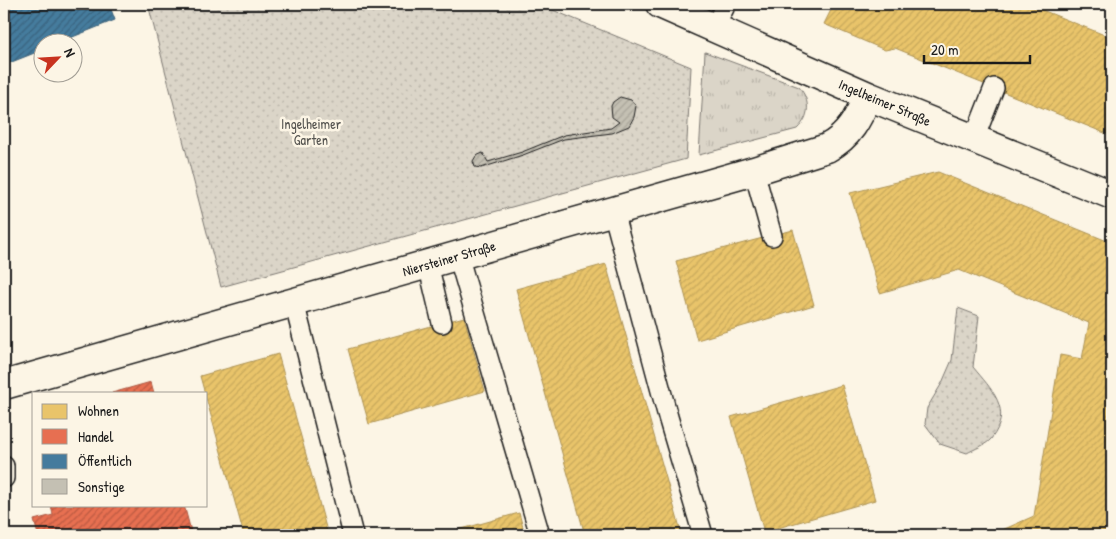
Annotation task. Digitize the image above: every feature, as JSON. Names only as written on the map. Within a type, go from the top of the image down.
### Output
[{"type":"street","name":"Ingelheimer Straße","points":[[660,4],[720,15],[868,96],[1112,196]]},
{"type":"street","name":"Niersteiner Straße","points":[[4,385],[754,171],[827,148],[838,143],[854,125],[868,96]]},
{"type":"lane","points":[[974,139],[994,88]]},
{"type":"lane","points":[[754,171],[772,236]]},
{"type":"lane","points":[[613,211],[666,408],[703,535]]},
{"type":"lane","points":[[458,255],[540,535]]},
{"type":"lane","points":[[428,264],[442,323]]},
{"type":"lane","points":[[294,302],[353,535]]},
{"type":"lane","points":[[4,466],[4,478]]},
{"type":"green space","name":"Ingelheimer Garten","points":[[148,4],[538,4],[691,67],[686,159],[221,287]]},
{"type":"green space","points":[[705,52],[799,87],[807,103],[807,114],[801,124],[797,129],[699,155]]},
{"type":"green space","points":[[958,308],[979,316],[973,367],[993,392],[1000,409],[998,428],[991,439],[967,453],[940,444],[925,424],[927,408],[942,383],[952,360]]},
{"type":"building: Wohnen","points":[[834,4],[1027,4],[1112,38],[1112,136],[895,48],[885,50],[824,24]]},
{"type":"building: Wohnen","points":[[938,172],[1112,243],[1112,535],[991,535],[1034,516],[1060,355],[1082,359],[1089,323],[959,270],[880,293],[850,193]]},
{"type":"building: Wohnen","points":[[793,230],[814,305],[697,340],[676,261]]},
{"type":"building: Wohnen","points":[[606,264],[682,535],[585,535],[516,289]]},
{"type":"building: Wohnen","points":[[464,317],[485,391],[369,424],[348,349]]},
{"type":"building: Wohnen","points":[[278,354],[328,535],[244,535],[208,405],[208,392],[204,392],[200,376]]},
{"type":"building: Wohnen","points":[[842,385],[875,500],[764,532],[731,417]]},
{"type":"building: Wohnen","points":[[519,513],[525,535],[438,535],[458,530]]},
{"type":"building: Handel","points":[[151,382],[154,392],[116,392]]},
{"type":"building: Handel","points":[[51,506],[184,506],[192,535],[38,535],[34,520],[53,515]]},
{"type":"building: Öffentlich","points":[[9,4],[109,4],[115,20],[82,33],[32,32],[32,54],[4,65],[4,6]]},
{"type":"building: Sonstige","points":[[620,97],[631,100],[636,106],[634,117],[629,126],[612,133],[564,139],[523,155],[481,168],[475,167],[473,161],[476,156],[483,153],[488,162],[522,152],[564,135],[611,128],[619,122],[612,117],[611,106]]}]
